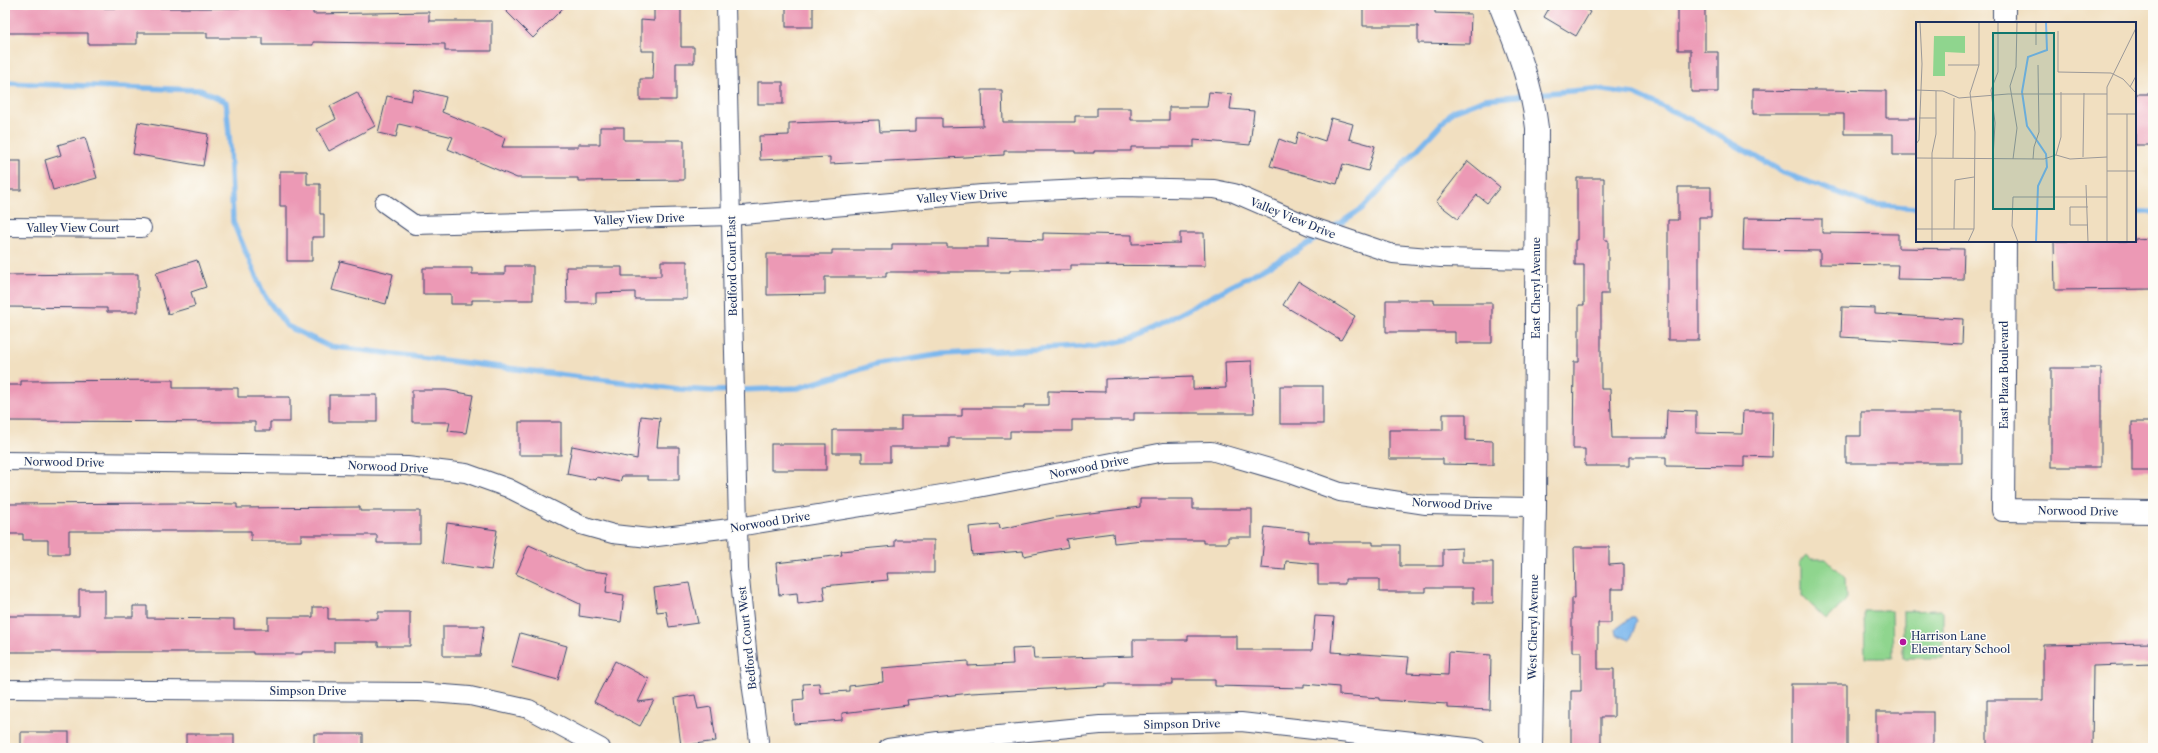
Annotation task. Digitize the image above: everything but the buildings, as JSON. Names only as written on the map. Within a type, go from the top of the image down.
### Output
[{"type":"street","name":"Bedford Court East","points":[[726,5],[738,527]]},
{"type":"street","name":"East Cheryl Avenue","points":[[1500,5],[1526,76],[1534,103],[1536,128],[1535,507]]},
{"type":"street","points":[[2004,5],[2004,22]]},
{"type":"street","name":"Valley View Drive","points":[[384,203],[415,225],[731,216],[982,194],[1122,187],[1214,189],[1234,193],[1310,226],[1393,254],[1440,258],[1536,260]]},
{"type":"street","name":"Valley View Court","points":[[5,227],[142,228]]},
{"type":"street","name":"East Plaza Boulevard","points":[[2004,510],[2005,242]]},
{"type":"street","name":"Norwood Drive","points":[[5,461],[406,466],[466,473],[508,488],[581,525],[613,534],[649,538],[738,527],[973,490],[1164,452],[1211,451],[1290,474],[1340,492],[1410,503],[1426,505],[1535,507]]},
{"type":"street","name":"West Cheryl Avenue","points":[[1531,748],[1535,507]]},
{"type":"street","name":"Norwood Drive","points":[[2004,510],[2153,512]]},
{"type":"street","name":"Bedford Court West","points":[[738,527],[739,569],[748,660],[760,748]]},
{"type":"street","name":"Simpson Drive","points":[[5,689],[419,692],[470,696],[529,709],[600,748]]},
{"type":"street","name":"Simpson Drive","points":[[888,748],[938,741],[1100,725],[1241,722],[1476,748]]},
{"type":"green space","points":[[1807,555],[1811,559],[1826,559],[1845,578],[1846,600],[1827,620],[1802,596],[1802,567],[1799,564]]},
{"type":"green space","points":[[1940,610],[1943,612],[1943,658],[1903,658],[1903,611]]},
{"type":"green space","points":[[1864,611],[1892,611],[1893,658],[1865,658]]},
{"type":"water","points":[[1632,617],[1635,617],[1637,621],[1630,640],[1617,635],[1616,629]]},
{"type":"waterway","points":[[5,83],[200,90],[226,102],[230,146],[233,222],[264,295],[287,326],[328,346],[679,389],[713,391],[798,388],[878,364],[944,354],[1098,346],[1134,338],[1297,251],[1322,235]]},
{"type":"waterway","points":[[1536,94],[1594,89],[1634,94],[1692,120],[1784,173],[1869,204],[1916,208]]},
{"type":"waterway","points":[[1331,229],[1363,208],[1453,111],[1485,99],[1527,95]]},
{"type":"waterway","points":[[2136,212],[2153,212]]},
{"type":"place","name":"Harrison Lane Elementary School","points":[[1903,642]]}]
